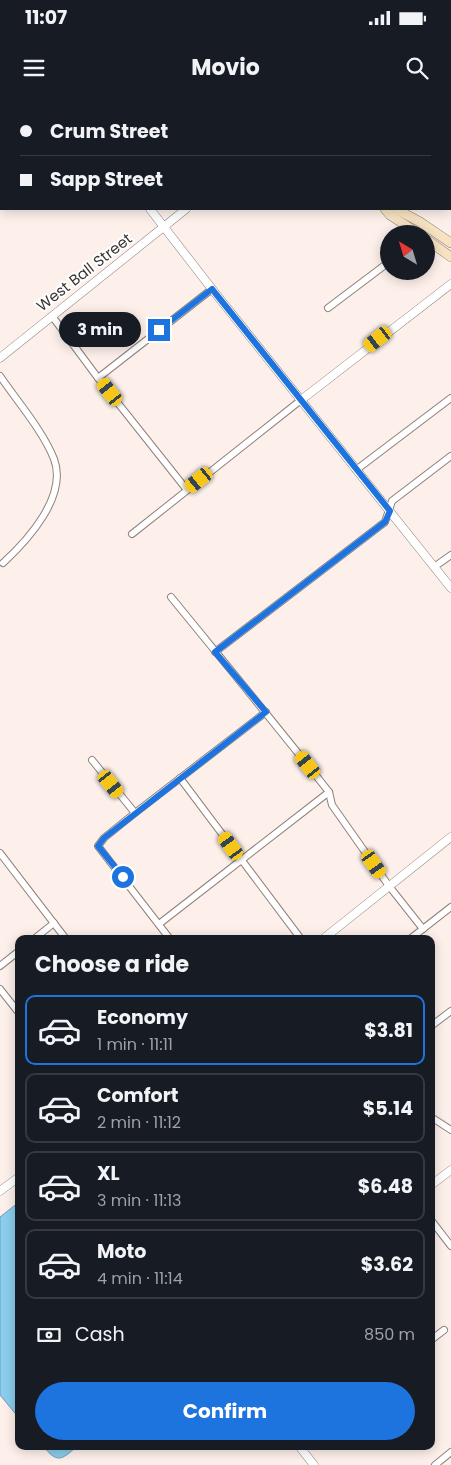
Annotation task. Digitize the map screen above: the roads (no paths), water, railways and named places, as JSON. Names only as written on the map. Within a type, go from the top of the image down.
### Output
[{"type":"main road","points":[[386,210],[405,225]]},
{"type":"main road","points":[[397,210],[419,225]]},
{"type":"main road","points":[[435,235],[451,243]]},
{"type":"main road","points":[[435,240],[451,251]]},
{"type":"main road","points":[[435,245],[451,257]]},
{"type":"street","points":[[151,210],[451,588]]},
{"type":"street","name":"West Ball Street","points":[[0,358],[185,210]]},
{"type":"street","points":[[328,308],[380,269]]},
{"type":"street","points":[[132,534],[451,284]]},
{"type":"street","points":[[98,378],[212,289]]},
{"type":"street","points":[[52,316],[98,378],[187,490]]},
{"type":"street","points":[[0,376],[36,428],[54,460],[57,485],[43,517],[22,546],[2,564],[0,556]]},
{"type":"street","points":[[356,470],[451,398]]},
{"type":"street","points":[[215,652],[385,522],[392,501],[451,456]]},
{"type":"street","points":[[434,568],[451,555]]},
{"type":"street","points":[[171,597],[329,792],[332,805],[389,886],[423,929]]},
{"type":"street","points":[[167,935],[98,846],[104,838],[135,813],[266,712]]},
{"type":"street","points":[[92,760],[135,813]]},
{"type":"street","points":[[180,778],[299,935]]},
{"type":"street","points":[[159,924],[329,792]]},
{"type":"street","points":[[328,935],[451,837]]},
{"type":"street","points":[[0,853],[63,935]]},
{"type":"street","points":[[415,935],[451,907]]},
{"type":"street","points":[[39,935],[54,923]]},
{"type":"street","points":[[0,966],[15,954]]},
{"type":"street","points":[[0,989],[15,1008]]},
{"type":"street","points":[[435,1023],[451,1011]]},
{"type":"street","points":[[435,1120],[451,1130]]},
{"type":"street","points":[[435,1182],[451,1170]]},
{"type":"street","points":[[0,1191],[15,1180]]},
{"type":"street","points":[[435,1225],[451,1246]]},
{"type":"street","points":[[435,1337],[444,1330]]},
{"type":"street","points":[[302,1450],[314,1465]]},
{"type":"street","points":[[435,1465],[451,1452]]},
{"type":"water","points":[[15,1205],[15,1413],[0,1395],[0,1217]]},
{"type":"water","points":[[47,1450],[73,1450],[59,1458]]}]
